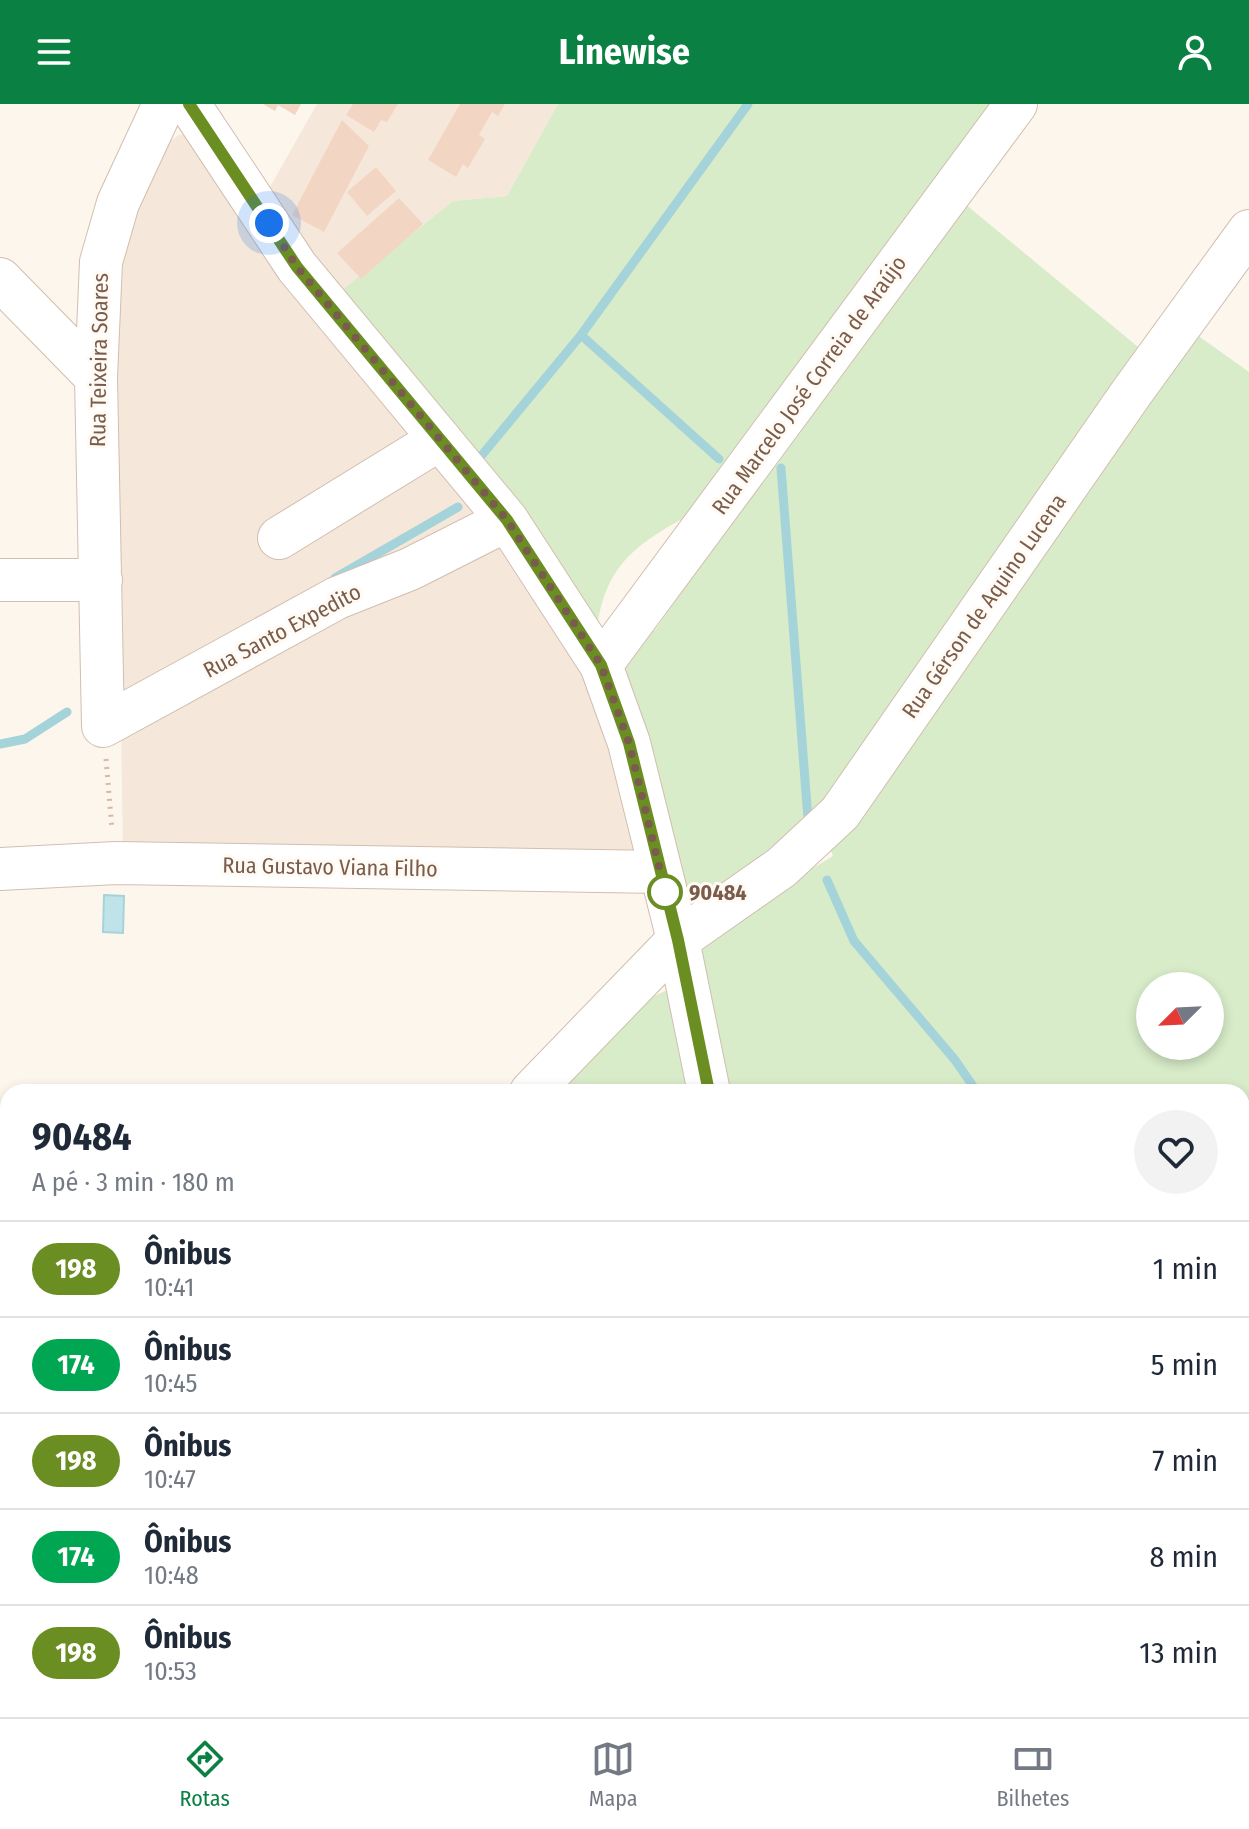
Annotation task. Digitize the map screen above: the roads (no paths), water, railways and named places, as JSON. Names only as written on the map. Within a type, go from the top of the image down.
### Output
[{"type":"street","name":"Rua Teixeira Soares","points":[[103,726],[96,377],[101,262],[118,203],[164,104]]},
{"type":"street","points":[[189,104],[297,267],[507,520],[601,665],[629,743],[678,940],[707,1084]]},
{"type":"street","name":"Rua Marcelo José Correia de Araújo","points":[[601,665],[1016,104]]},
{"type":"street","name":"Rua Gérson de Aquino Lucena","points":[[539,1084],[678,940],[782,867],[840,813],[1132,392],[1249,231]]},
{"type":"street","points":[[0,279],[96,377]]},
{"type":"street","points":[[279,538],[440,439]]},
{"type":"street","name":"Rua Santo Expedito","points":[[103,726],[337,598],[410,569],[507,520]]},
{"type":"street","points":[[0,580],[101,580]]},
{"type":"street","name":"Rua Gustavo Viana Filho","points":[[0,869],[116,863],[660,872]]},
{"type":"water","points":[[104,895],[124,896],[123,933],[103,932]]},
{"type":"waterway","points":[[477,461],[581,335],[748,104]]},
{"type":"waterway","points":[[581,335],[719,459]]},
{"type":"waterway","points":[[781,468],[808,819]]},
{"type":"waterway","points":[[335,578],[458,507]]},
{"type":"waterway","points":[[0,744],[25,739],[67,712]]},
{"type":"waterway","points":[[827,880],[854,941],[955,1060],[972,1084]]},
{"type":"place","name":"90484","points":[[665,892]]}]
